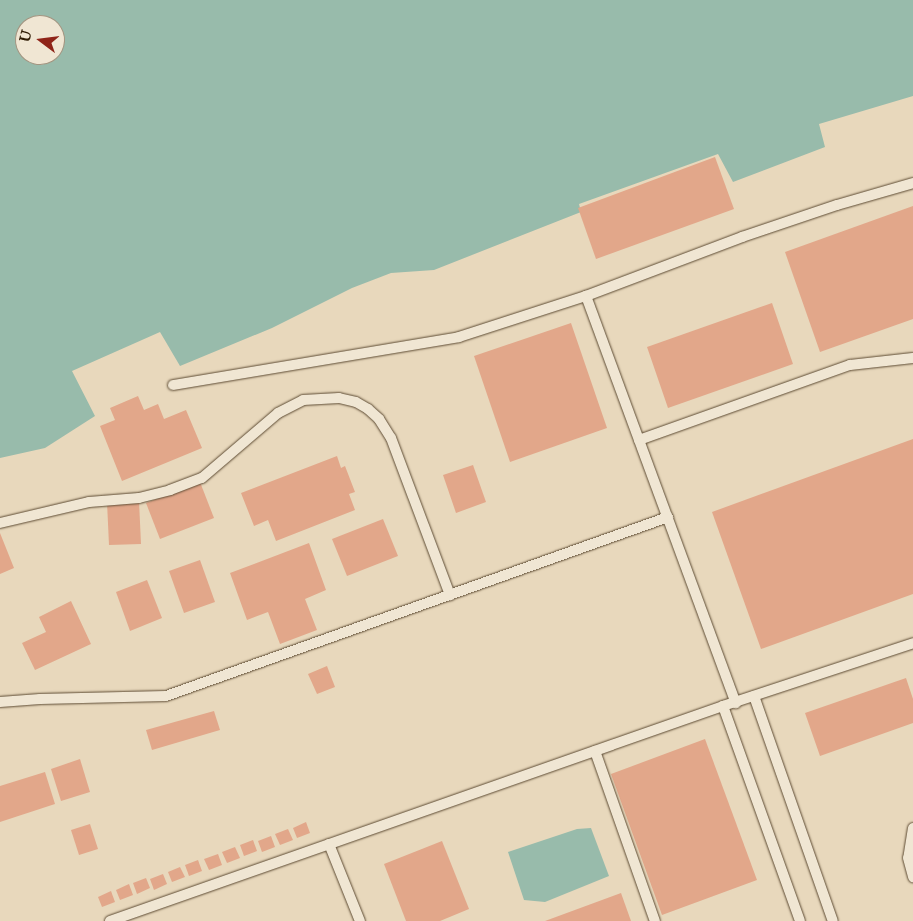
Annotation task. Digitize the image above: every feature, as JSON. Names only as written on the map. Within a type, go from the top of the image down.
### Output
[{"type":"lane","points":[[173,384],[459,337],[586,296],[742,237],[913,182]]},
{"type":"lane","points":[[586,296],[736,703]]},
{"type":"lane","points":[[639,440],[850,365],[913,358]]},
{"type":"lane","points":[[0,523],[89,502],[139,498],[170,490],[202,478],[278,413],[303,400],[339,398],[356,402],[368,409],[379,419],[391,438],[450,595]]},
{"type":"lane","points":[[0,702],[40,698],[166,696],[668,518]]},
{"type":"lane","points":[[110,921],[724,706],[913,643]]},
{"type":"lane","points":[[754,696],[833,921]]},
{"type":"lane","points":[[724,706],[800,921]]},
{"type":"lane","points":[[595,751],[655,921]]},
{"type":"lane","points":[[913,828],[908,858],[913,877]]},
{"type":"lane","points":[[329,844],[360,921]]},
{"type":"shaded area","points":[[0,0],[913,0],[913,96],[819,124],[825,147],[733,182],[718,154],[579,204],[581,212],[434,270],[391,273],[352,288],[272,328],[180,366],[160,332],[72,371],[95,416],[45,448],[0,458]]},
{"type":"shaded area","points":[[591,828],[609,876],[545,902],[524,900],[508,852],[577,829]]},
{"type":"building","points":[[715,157],[734,209],[596,259],[578,208]]},
{"type":"building","points":[[913,206],[913,319],[820,352],[785,252]]},
{"type":"building","points":[[772,303],[793,364],[668,408],[647,347]]},
{"type":"building","points":[[571,323],[607,428],[510,462],[474,356]]},
{"type":"building","points":[[138,396],[144,410],[158,404],[164,419],[186,410],[202,448],[122,481],[100,426],[115,420],[110,408]]},
{"type":"building","points":[[913,439],[913,594],[761,649],[712,512]]},
{"type":"building","points":[[337,456],[341,468],[345,466],[355,492],[349,494],[355,510],[276,541],[268,520],[254,526],[241,493]]},
{"type":"building","points":[[473,465],[486,502],[456,513],[443,475]]},
{"type":"building","points":[[200,482],[214,518],[160,539],[146,503]]},
{"type":"building","points":[[139,501],[141,544],[109,545],[107,502]]},
{"type":"building","points":[[383,519],[398,556],[347,576],[332,539]]},
{"type":"building","points":[[0,533],[14,568],[0,574]]},
{"type":"building","points":[[309,543],[326,590],[305,599],[317,630],[280,644],[268,612],[247,620],[230,573]]},
{"type":"building","points":[[200,560],[215,602],[184,613],[169,571]]},
{"type":"building","points":[[147,580],[162,618],[130,631],[116,592]]},
{"type":"building","points":[[71,601],[91,644],[35,670],[22,643],[46,632],[39,617]]},
{"type":"building","points":[[327,666],[335,687],[317,694],[308,674]]},
{"type":"building","points":[[906,678],[913,699],[913,723],[820,756],[805,713]]},
{"type":"building","points":[[214,711],[220,730],[152,750],[146,730]]},
{"type":"building","points":[[705,739],[757,880],[662,915],[611,774]]},
{"type":"building","points":[[80,759],[90,792],[61,801],[51,769]]},
{"type":"building","points":[[45,772],[55,804],[0,822],[0,786]]},
{"type":"building","points":[[306,822],[310,833],[297,838],[293,828]]},
{"type":"building","points":[[90,824],[98,849],[79,855],[71,830]]},
{"type":"building","points":[[288,829],[293,840],[280,845],[275,834]]},
{"type":"building","points":[[271,836],[275,847],[262,852],[258,841]]},
{"type":"building","points":[[253,840],[257,851],[244,856],[240,845]]},
{"type":"building","points":[[442,841],[469,909],[440,921],[406,921],[384,864]]},
{"type":"building","points":[[235,847],[240,858],[227,863],[222,852]]},
{"type":"building","points":[[218,854],[222,865],[209,870],[204,859]]},
{"type":"building","points":[[198,860],[202,871],[189,876],[185,865]]},
{"type":"building","points":[[180,867],[185,877],[172,882],[168,872]]},
{"type":"building","points":[[163,874],[167,884],[154,890],[150,879]]},
{"type":"building","points":[[146,878],[150,888],[137,894],[133,883]]},
{"type":"building","points":[[129,884],[133,895],[120,900],[116,890]]},
{"type":"building","points":[[111,891],[115,902],[102,907],[98,897]]},
{"type":"building","points":[[621,893],[631,921],[545,921]]}]
